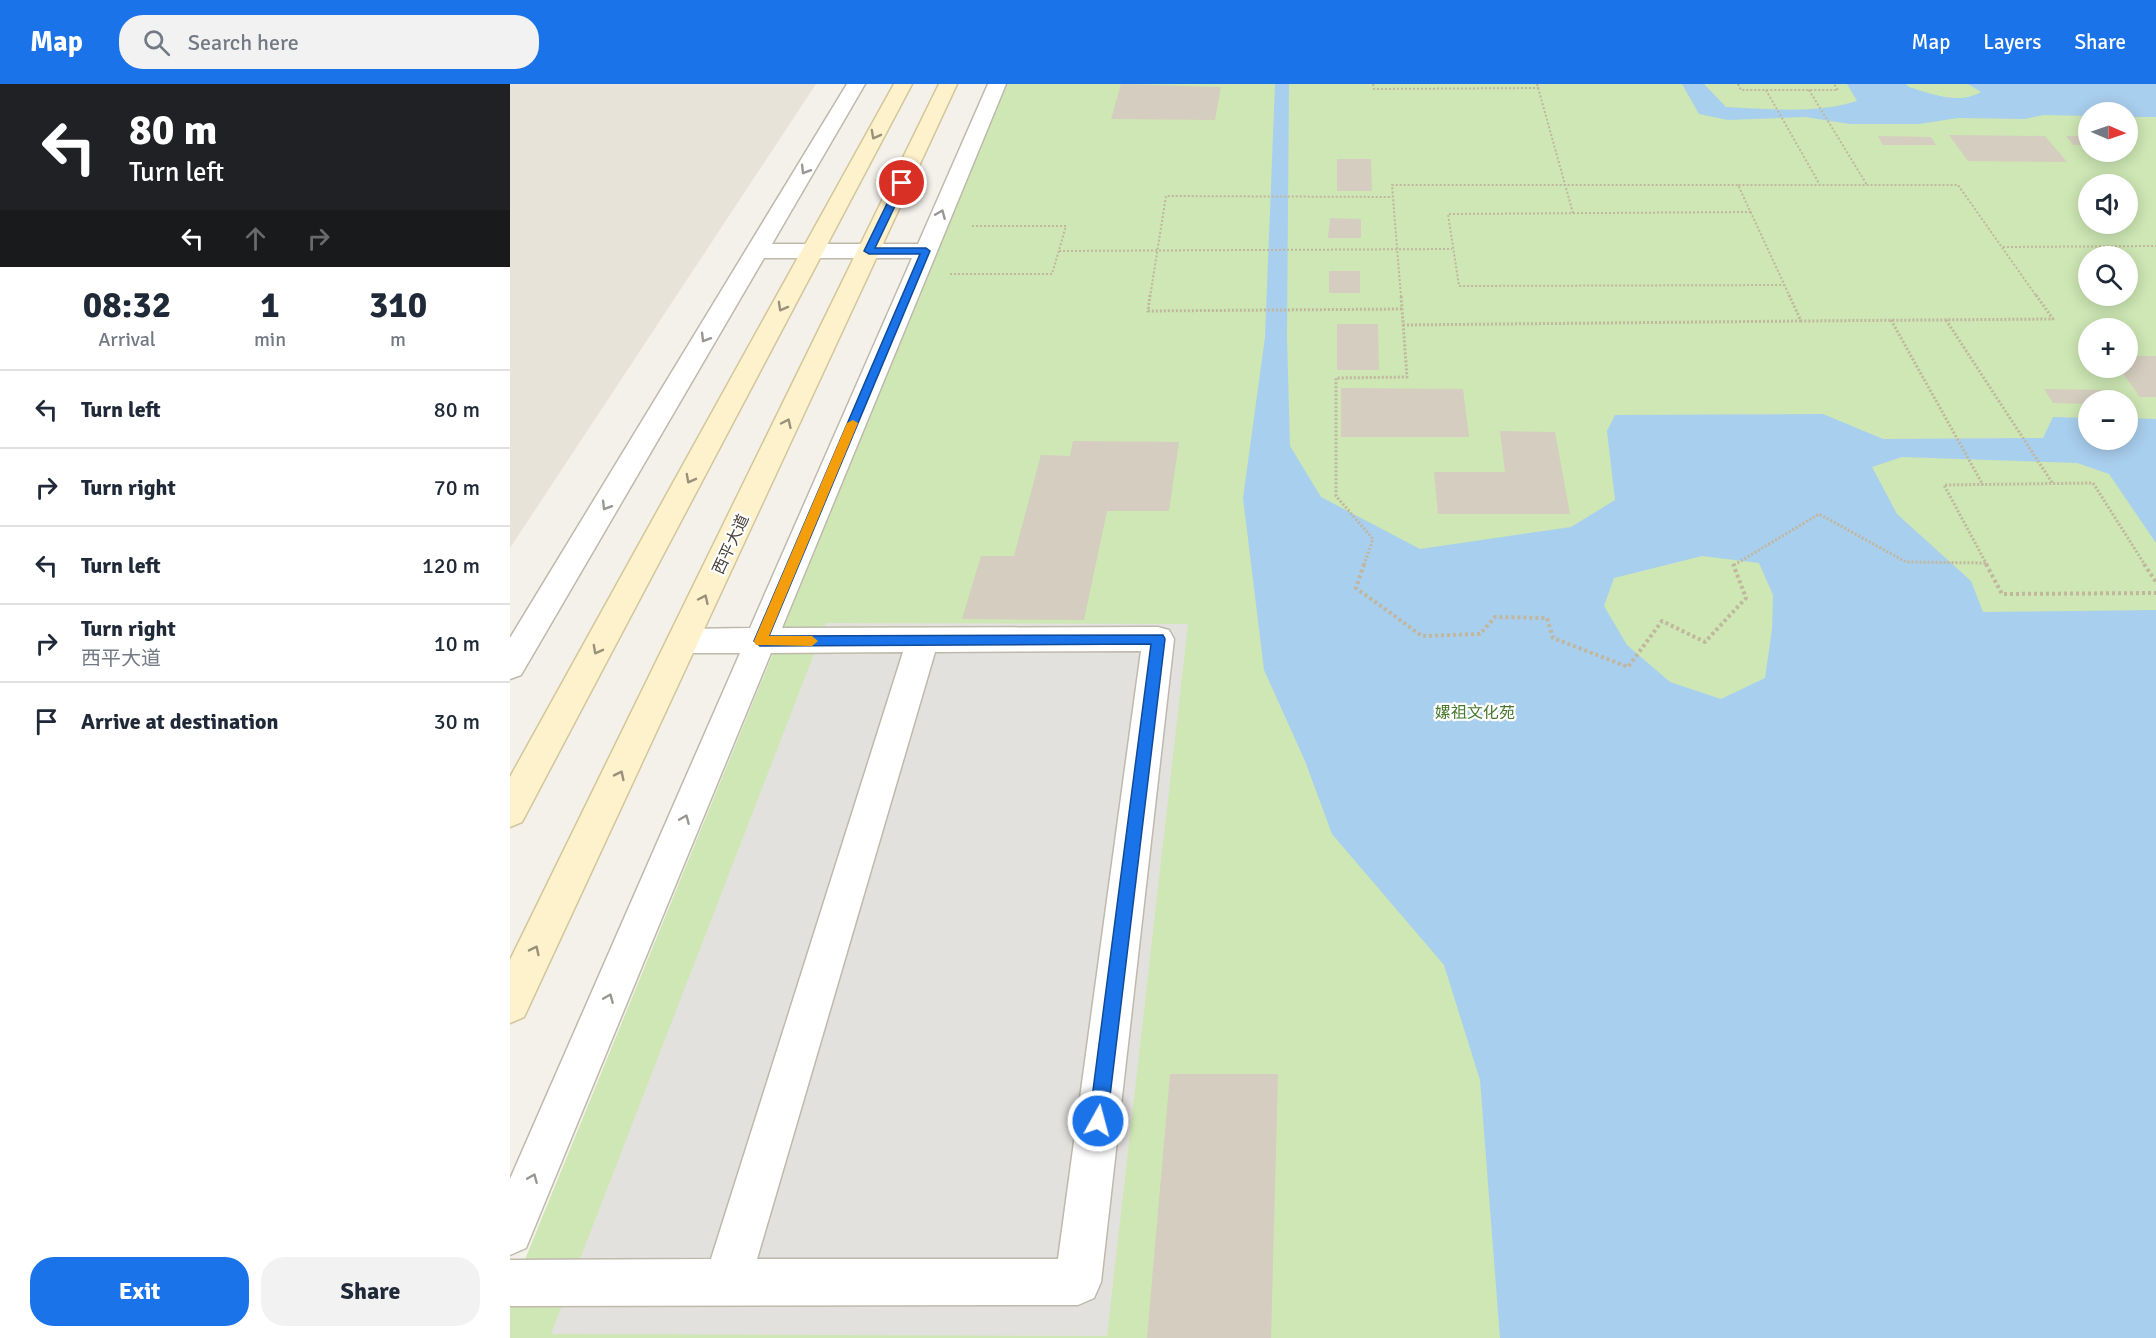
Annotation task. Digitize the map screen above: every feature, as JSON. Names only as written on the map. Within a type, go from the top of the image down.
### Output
[{"type":"main road","points":[[510,811],[903,84]]},
{"type":"main road","name":"西平大道","points":[[510,1003],[948,84]]},
{"type":"street","points":[[510,666],[856,84]]},
{"type":"street","points":[[510,1232],[997,84]]},
{"type":"street","points":[[757,251],[926,250]]},
{"type":"street","points":[[510,1283],[1078,1282],[1158,639],[684,641]]},
{"type":"street","points":[[727,1283],[923,640]]},
{"type":"path","points":[[1373,84],[1374,89],[1539,88]]},
{"type":"path","points":[[1537,84],[1573,213]]},
{"type":"path","points":[[1738,84],[1741,90],[1838,90],[1834,84]]},
{"type":"path","points":[[1766,90],[1821,186]]},
{"type":"path","points":[[1809,90],[1867,185]]},
{"type":"path","points":[[1403,325],[2052,319],[1958,185],[1392,185],[1407,376],[1336,378],[1336,496],[1373,539],[1356,588],[1422,636],[1480,634],[1495,617],[1547,618],[1553,638],[1628,668],[1662,621],[1705,642],[1746,598],[1733,564],[1819,514],[1906,562],[1986,563]]},
{"type":"path","points":[[1738,185],[1801,321]]},
{"type":"path","points":[[1392,197],[1166,196],[1148,311],[1402,309]]},
{"type":"path","points":[[1751,212],[1448,214],[1458,286],[1784,285]]},
{"type":"path","points":[[1066,226],[1052,274],[926,250],[1066,226]]},
{"type":"path","points":[[2002,247],[2156,246]]},
{"type":"path","points":[[1059,251],[1452,249]]},
{"type":"path","points":[[1946,319],[2053,484]]},
{"type":"path","points":[[1891,320],[1983,485]]},
{"type":"path","points":[[2156,582],[2093,483],[1944,485],[2002,594],[2156,593]]},
{"type":"shaded area","points":[[510,84],[816,84],[510,548]]},
{"type":"shaded area","points":[[826,623],[1188,624],[1107,1336],[551,1334]]},
{"type":"green space","name":"嫘祖文化苑","points":[[1006,84],[2156,84],[2156,1338],[510,1338],[510,1296]]},
{"type":"water","points":[[1275,84],[1289,84],[1287,337],[1290,446],[1321,497],[1420,549],[1571,527],[1615,500],[1607,431],[1615,415],[1823,414],[1883,439],[2043,438],[2053,417],[2078,418],[2078,450],[2138,450],[2138,418],[2156,419],[2156,543],[2109,474],[2077,463],[1902,457],[1872,467],[1897,514],[1971,581],[1983,612],[2156,610],[2156,1338],[1500,1338],[1480,1080],[1444,965],[1332,834],[1305,761],[1264,670],[1243,498],[1265,337]],"holes":[[[1702,556],[1759,563],[1773,595],[1772,629],[1765,678],[1721,699],[1670,682],[1627,645],[1604,606],[1614,578]]]},
{"type":"water","points":[[1682,84],[1704,84],[1726,107],[1792,110],[1825,108],[1857,101],[1847,84],[1906,84],[1927,93],[1964,98],[1981,92],[1968,84],[2156,84],[2156,117],[2138,117],[2138,102],[2078,102],[2078,116],[2043,115],[2025,119],[1958,118],[1919,124],[1850,124],[1805,117],[1728,120],[1699,114]]},
{"type":"building","points":[[1121,84],[1221,87],[1215,120],[1111,119]]},
{"type":"building","points":[[1949,135],[2045,136],[2067,162],[1968,161]]},
{"type":"building","points":[[1878,136],[1931,137],[1936,145],[1883,145]]},
{"type":"building","points":[[2066,136],[2078,136],[2078,145],[2073,145]]},
{"type":"building","points":[[1337,159],[1371,159],[1372,191],[1337,191]]},
{"type":"building","points":[[1330,218],[1361,219],[1361,238],[1328,238]]},
{"type":"building","points":[[1329,271],[1360,271],[1360,293],[1329,293]]},
{"type":"building","points":[[1337,324],[1378,324],[1379,370],[1337,370]]},
{"type":"building","points":[[2138,356],[2156,356],[2156,397],[2140,397],[2138,390],[2135,390],[2126,378],[2138,378]]},
{"type":"building","points":[[1341,388],[1463,389],[1469,437],[1341,437]]},
{"type":"building","points":[[2044,389],[2112,390],[2078,390],[2078,404],[2053,403]]},
{"type":"building","points":[[1500,431],[1555,432],[1570,514],[1438,514],[1434,472],[1505,472]]},
{"type":"building","points":[[1073,441],[1179,442],[1169,511],[1107,511],[1084,620],[962,619],[981,556],[1014,556],[1041,455],[1070,456]]},
{"type":"building","points":[[1170,1074],[1278,1074],[1271,1338],[1147,1338]]},
{"type":"slow traffic","points":[[812,641],[760,641],[853,423]]},
{"type":"route","points":[[902,183],[869,251],[926,251],[760,641],[1158,639],[1098,1121]]}]
